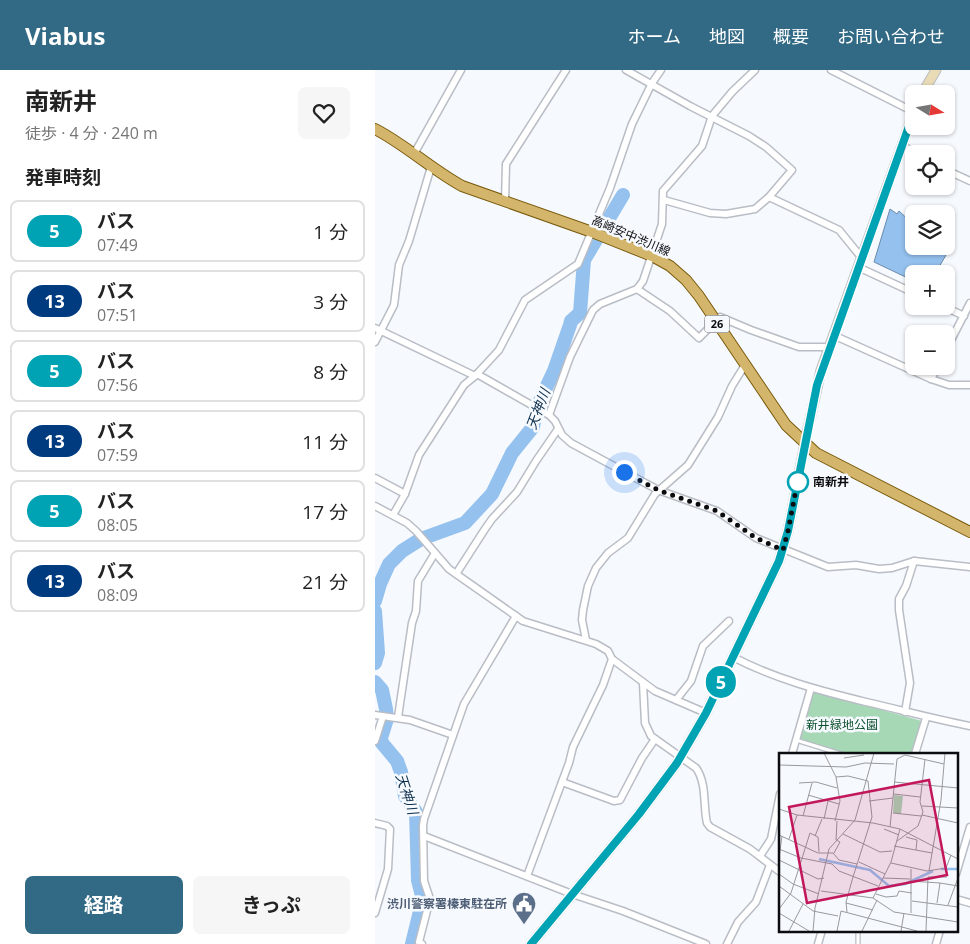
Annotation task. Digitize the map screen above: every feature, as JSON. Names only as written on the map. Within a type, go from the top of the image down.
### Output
[{"type":"main road","points":[[927,85],[936,70]]},
{"type":"main road","name":"高崎安中渋川線","points":[[375,129],[390,137],[431,167],[462,186],[597,234],[652,256],[670,266],[686,280],[699,296],[786,425],[805,444],[816,453],[970,532]]},
{"type":"main road","points":[[531,944],[639,814],[680,758],[706,713],[783,550],[817,385],[857,267],[906,135]]},
{"type":"street","points":[[414,154],[461,70]]},
{"type":"street","points":[[505,202],[506,164],[566,70]]},
{"type":"street","points":[[627,70],[766,147],[792,170],[769,197],[755,209],[726,214],[710,213],[664,200]]},
{"type":"street","points":[[393,515],[405,494],[419,455],[459,391],[499,350],[525,300],[578,264],[597,234],[610,188],[632,124],[652,83],[661,70]]},
{"type":"street","points":[[549,415],[570,358],[593,310],[600,304],[637,288],[643,280],[662,224],[663,192],[703,146],[712,116],[732,92],[755,70]]},
{"type":"street","points":[[831,70],[905,107]]},
{"type":"street","points":[[375,342],[378,329],[394,305],[399,266],[409,241],[431,167]]},
{"type":"street","points":[[955,174],[970,181]]},
{"type":"street","points":[[769,197],[839,230],[861,257]]},
{"type":"street","points":[[857,267],[905,289]]},
{"type":"street","points":[[637,288],[670,311],[699,338],[720,317],[799,347],[830,346]]},
{"type":"street","points":[[955,332],[970,303]]},
{"type":"street","points":[[955,312],[963,316]]},
{"type":"street","points":[[378,329],[476,375],[549,415],[555,421],[558,429],[571,443],[658,490],[717,511],[756,538],[783,550],[828,567],[856,565],[879,569],[892,568],[914,561],[970,567]]},
{"type":"street","points":[[833,335],[931,379],[949,385],[970,385]]},
{"type":"street","points":[[587,640],[582,620],[583,610],[588,586],[595,568],[628,538],[658,490],[680,473],[694,457],[745,365]]},
{"type":"street","points":[[931,379],[933,375]]},
{"type":"street","points":[[457,574],[485,529],[517,492],[558,429]]},
{"type":"street","points":[[375,478],[405,494]]},
{"type":"street","points":[[375,506],[393,515],[416,531],[444,564],[515,616],[523,621],[587,640],[608,651],[612,660],[655,691],[706,713]]},
{"type":"street","points":[[398,717],[412,623],[416,610],[418,581],[435,552]]},
{"type":"street","points":[[905,712],[910,683],[899,599],[906,586],[914,561]]},
{"type":"street","points":[[422,944],[419,942],[429,896],[424,882],[424,818],[464,704],[515,616]]},
{"type":"street","points":[[677,700],[691,681],[703,646],[729,621]]},
{"type":"street","points":[[733,657],[757,670],[811,688],[926,718],[970,726]]},
{"type":"street","points":[[527,876],[563,782],[573,747],[603,685],[612,660]]},
{"type":"street","points":[[643,683],[645,723],[651,736],[696,768],[700,773],[703,782],[707,823],[710,827],[739,842],[760,856],[779,871]]},
{"type":"street","points":[[792,753],[811,688]]},
{"type":"street","points":[[375,715],[398,717],[453,736]]},
{"type":"street","points":[[375,741],[383,716]]},
{"type":"street","points":[[915,753],[926,718]]},
{"type":"street","points":[[563,782],[614,801],[620,800],[642,758],[655,739]]},
{"type":"street","points":[[760,856],[771,839],[779,799]]},
{"type":"street","points":[[375,823],[387,826],[390,829],[388,869],[375,913]]},
{"type":"street","points":[[957,871],[970,827]]},
{"type":"street","points":[[424,836],[706,944]]},
{"type":"street","points":[[727,944],[738,922],[756,902],[770,865]]},
{"type":"street","points":[[957,899],[970,903]]},
{"type":"street","points":[[817,944],[821,932]]},
{"type":"lane","points":[[796,740],[838,753]]},
{"type":"green space","name":"新井緑地公園","points":[[814,691],[922,721],[912,753],[845,753],[799,739]]},
{"type":"water","points":[[890,209],[897,214],[899,211],[905,217],[905,255],[946,255],[940,265],[905,265],[905,277],[874,262]]},
{"type":"waterway","name":"天神川","points":[[375,601],[389,564],[402,551],[421,539],[465,523],[492,494],[512,453],[533,427],[537,407],[554,371],[571,321],[580,313],[584,260],[623,195]]},
{"type":"waterway","name":"天神川","points":[[375,611],[378,653],[375,663]]},
{"type":"waterway","name":"天神川","points":[[375,682],[382,690],[386,709],[387,719],[381,738],[382,743],[397,761],[405,796],[416,812],[418,880],[422,903],[412,944]]},
{"type":"bus line","name":"5","points":[[531,944],[649,802],[677,763],[706,713],[779,561],[788,531],[817,385],[825,358],[906,135]]},
{"type":"place","name":"南新井","points":[[798,482]]},
{"type":"place","name":"渋川警察署榛東駐在所","points":[[524,925]]},
{"type":"route","points":[[624,472],[658,490],[717,511],[756,538],[783,550],[799,474],[798,482]]}]
